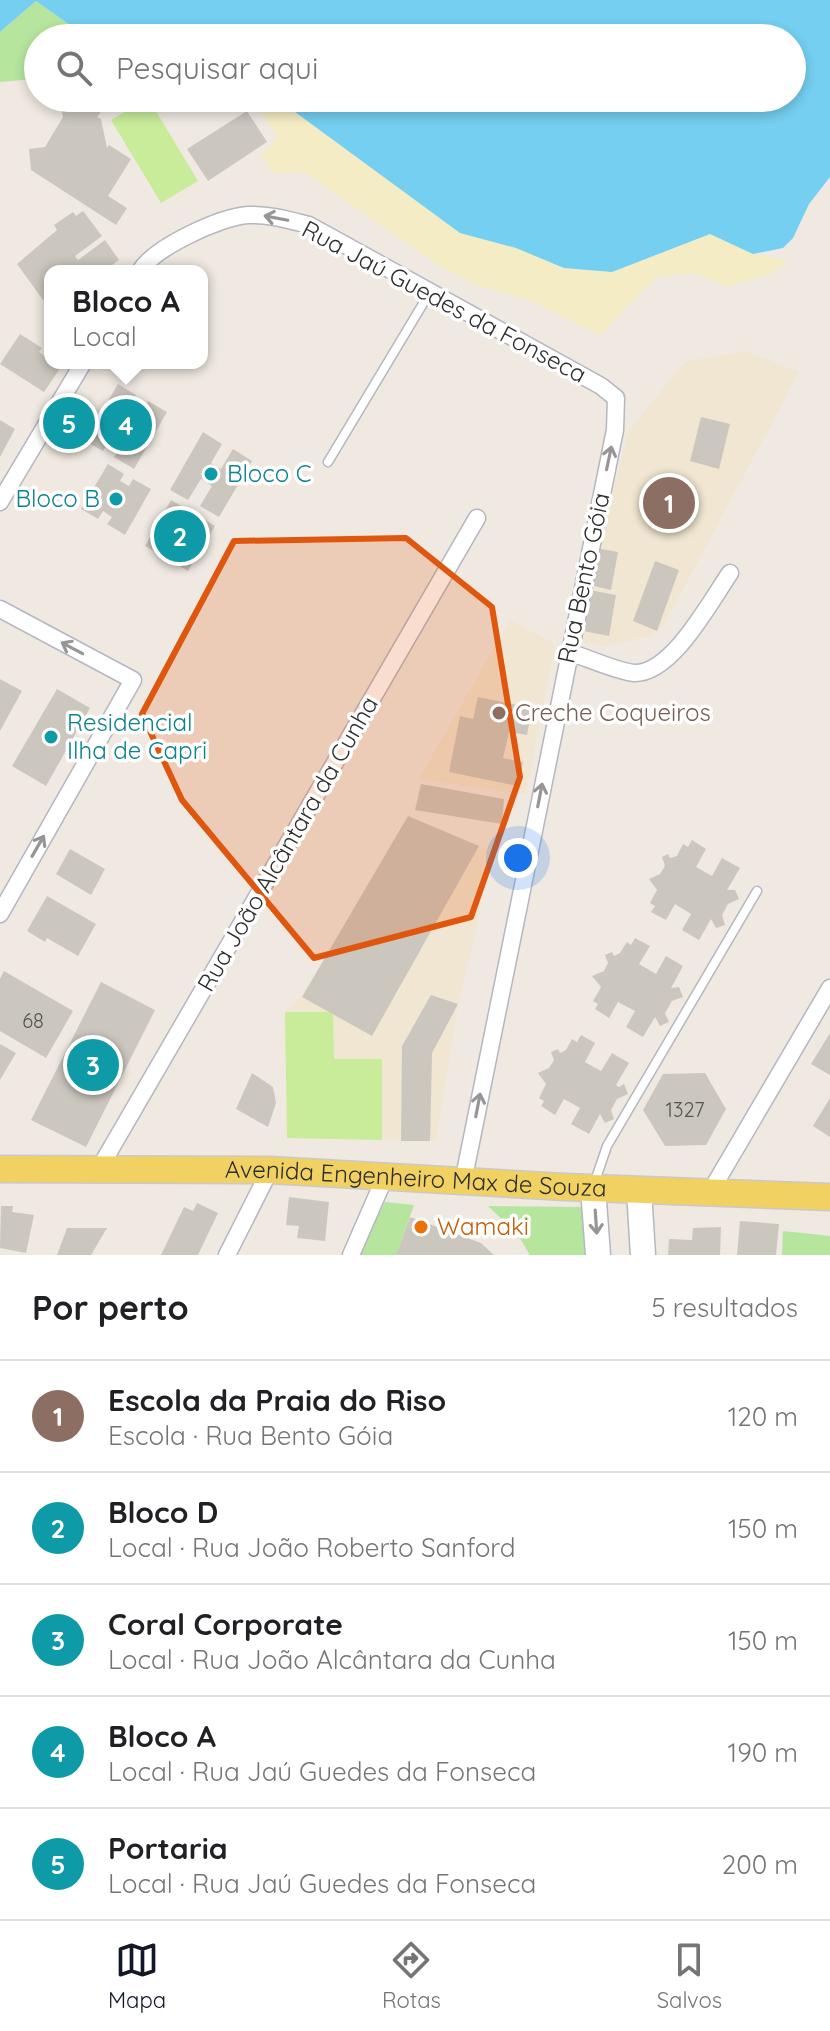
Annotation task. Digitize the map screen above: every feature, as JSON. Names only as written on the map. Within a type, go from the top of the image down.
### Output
[{"type":"main road","name":"Avenida Engenheiro Max de Souza","points":[[0,1169],[270,1170],[639,1191],[830,1197]]},
{"type":"main road","points":[[593,1188],[598,1255]]},
{"type":"main road","points":[[639,1191],[643,1255]]},
{"type":"street","name":"Rua Jaú Guedes da Fonseca","points":[[146,265],[159,251],[179,240],[244,215],[268,215],[309,225],[601,386],[616,398]]},
{"type":"street","points":[[0,502],[79,369]]},
{"type":"street","name":"Rua Bento Góia","points":[[463,1182],[615,430],[616,398]]},
{"type":"street","name":"Rua João Alcântara da Cunha","points":[[99,1169],[477,518]]},
{"type":"street","points":[[569,652],[633,673],[655,669],[672,654],[730,573]]},
{"type":"street","points":[[0,609],[133,680],[0,914]]},
{"type":"street","points":[[709,1194],[830,988]]},
{"type":"street","points":[[227,1255],[270,1170]]},
{"type":"street","points":[[351,1255],[385,1177]]},
{"type":"lane","points":[[328,462],[430,291]]},
{"type":"lane","points":[[593,1188],[607,1146],[757,891]]},
{"type":"highlighted area","points":[[406,538],[492,607],[520,777],[471,917],[314,958],[182,800],[142,714],[234,541]]},
{"type":"shaded area","points":[[745,351],[799,372],[663,627],[649,636],[607,646],[574,642],[629,430],[685,362]]},
{"type":"shaded area","name":"Creche Coqueiros","points":[[510,620],[555,644],[526,795],[419,779]]},
{"type":"shaded area","points":[[408,816],[489,850],[477,925],[458,1004],[436,1140],[287,1138],[285,1012],[302,996]]},
{"type":"green space","points":[[36,1],[68,24],[24,24],[24,80],[0,82],[0,32]]},
{"type":"green space","points":[[124,112],[156,112],[198,181],[161,203],[111,120]]},
{"type":"green space","points":[[285,1012],[333,1012],[334,1059],[382,1059],[382,1140],[287,1138]]},
{"type":"green space","points":[[385,1202],[414,1205],[396,1255],[358,1255]]},
{"type":"green space","points":[[488,1206],[587,1207],[592,1255],[530,1255],[518,1235]]},
{"type":"green space","points":[[783,1231],[830,1236],[830,1255],[782,1255]]},
{"type":"sand","points":[[260,112],[295,112],[335,142],[516,248],[564,268],[612,272],[710,234],[753,254],[789,261],[768,275],[726,287],[695,273],[657,277],[600,335],[532,301],[482,287],[442,268],[304,172],[274,173],[261,156],[278,137]]},
{"type":"water","points":[[0,0],[830,0],[830,177],[809,204],[793,238],[783,248],[753,254],[710,234],[612,272],[564,268],[516,248],[460,233],[295,112],[806,112],[806,24],[68,24],[36,1],[0,32]]},
{"type":"building","points":[[62,112],[100,112],[97,117],[101,119],[107,148],[109,145],[131,159],[108,196],[127,208],[116,225],[31,170],[29,149],[45,147],[63,117]]},
{"type":"building","points":[[245,112],[267,142],[208,181],[187,149]]},
{"type":"building","points":[[83,211],[102,236],[75,256],[78,260],[105,240],[119,260],[112,265],[44,265],[43,300],[17,264],[57,230],[54,225],[73,212],[76,216]]},
{"type":"building","points":[[20,334],[42,348],[39,352],[44,356],[44,369],[60,369],[44,392],[0,364]]},
{"type":"building","points":[[118,384],[136,395],[126,414],[136,420],[148,401],[167,412],[134,469],[114,457],[126,437],[115,430],[103,451],[85,441]]},
{"type":"building","points":[[67,413],[79,419],[71,433],[60,426]]},
{"type":"building","points":[[701,417],[730,424],[719,469],[690,461]]},
{"type":"building","points":[[0,420],[15,429],[0,457]]},
{"type":"building","name":"Bloco C","points":[[203,432],[222,444],[211,463],[221,469],[233,449],[252,461],[219,517],[200,506],[212,486],[201,479],[188,500],[170,490]]},
{"type":"building","name":"Bloco B","points":[[108,464],[124,474],[120,481],[129,486],[133,479],[151,489],[125,535],[107,524],[112,517],[103,511],[98,519],[81,509]]},
{"type":"building","points":[[171,500],[188,510],[184,518],[193,523],[197,515],[215,526],[188,571],[171,561],[175,553],[167,548],[162,556],[145,546]]},
{"type":"building","points":[[596,548],[618,552],[611,590],[589,585]]},
{"type":"building","points":[[655,561],[679,570],[657,631],[633,621]]},
{"type":"building","points":[[590,590],[616,595],[609,636],[583,631]]},
{"type":"building","points":[[0,679],[22,691],[0,731]]},
{"type":"building","name":"Residencial Ilha de Capri","points":[[57,689],[90,708],[46,786],[12,766]]},
{"type":"building","points":[[478,697],[532,708],[527,735],[509,732],[503,758],[523,762],[518,786],[449,772],[460,716],[473,719]]},
{"type":"building","points":[[421,784],[504,799],[502,824],[415,810]]},
{"type":"building","points":[[408,816],[479,846],[372,1036],[302,997]]},
{"type":"building","points":[[692,840],[706,849],[696,867],[712,876],[722,858],[740,868],[727,890],[735,890],[739,899],[728,904],[722,915],[725,925],[716,928],[711,919],[699,940],[682,930],[691,914],[675,904],[666,920],[651,912],[655,906],[650,903],[657,890],[649,879],[660,874],[665,866],[662,857],[668,854],[670,858],[677,856],[683,844],[688,847]]},
{"type":"building","points":[[70,849],[105,869],[91,895],[56,874]]},
{"type":"building","points":[[47,896],[96,924],[78,956],[47,938],[45,942],[27,931]]},
{"type":"building","points":[[635,938],[650,946],[639,964],[656,974],[666,956],[683,966],[671,988],[679,987],[683,997],[672,1001],[665,1013],[669,1022],[660,1026],[655,1017],[643,1037],[626,1027],[635,1011],[618,1002],[609,1018],[595,1009],[598,1004],[593,1001],[601,987],[592,976],[604,971],[608,963],[605,955],[620,953],[627,942],[631,945]]},
{"type":"building","points":[[4,971],[73,1011],[46,1058],[0,1031],[0,979]]},
{"type":"building","points":[[101,982],[155,1010],[86,1147],[31,1120]]},
{"type":"building","points":[[431,995],[458,1004],[432,1053],[430,1141],[401,1141],[402,1046]]},
{"type":"building","points":[[830,1033],[830,1075],[811,1064]]},
{"type":"building","points":[[581,1035],[595,1043],[585,1062],[601,1071],[612,1053],[629,1063],[616,1085],[624,1084],[628,1094],[617,1099],[611,1110],[614,1119],[605,1123],[600,1114],[589,1134],[571,1124],[580,1108],[564,1099],[555,1115],[541,1106],[544,1101],[539,1098],[546,1084],[538,1073],[549,1068],[554,1060],[551,1052],[566,1050],[572,1039],[577,1042]]},
{"type":"building","points":[[0,1044],[16,1053],[0,1080]]},
{"type":"building","points":[[252,1073],[273,1087],[276,1103],[268,1127],[236,1109]]},
{"type":"building","points":[[705,1073],[726,1109],[706,1145],[665,1146],[643,1110],[663,1074]]},
{"type":"building","points":[[830,1098],[830,1137],[813,1126]]},
{"type":"building","points":[[289,1197],[329,1202],[325,1241],[297,1238],[299,1226],[286,1225]]},
{"type":"building","points":[[197,1203],[218,1213],[198,1255],[161,1255],[184,1207],[193,1211]]},
{"type":"building","points":[[1,1206],[13,1206],[12,1212],[34,1215],[26,1253],[0,1248]]},
{"type":"building","points":[[410,1217],[481,1243],[494,1255],[396,1255]]},
{"type":"building","points":[[740,1221],[779,1224],[776,1255],[737,1255]]},
{"type":"building","points":[[721,1227],[720,1255],[668,1255],[669,1239],[692,1240],[693,1228]]},
{"type":"building","points":[[67,1228],[107,1228],[91,1255],[57,1255]]},
{"type":"place","name":"Portaria","points":[[69,423]]},
{"type":"place","name":"Bloco A","points":[[126,425]]},
{"type":"place","name":"Bloco C","points":[[211,474]]},
{"type":"place","name":"Bloco B","points":[[116,499]]},
{"type":"place","name":"Escola da Praia do Riso","points":[[669,503]]},
{"type":"place","name":"Bloco D","points":[[180,536]]},
{"type":"place","name":"Creche Coqueiros","points":[[499,713]]},
{"type":"place","name":"Residencial Ilha de Capri","points":[[51,737]]},
{"type":"place","name":"Coral Corporate","points":[[93,1065]]},
{"type":"place","name":"Wamaki","points":[[421,1227]]}]
